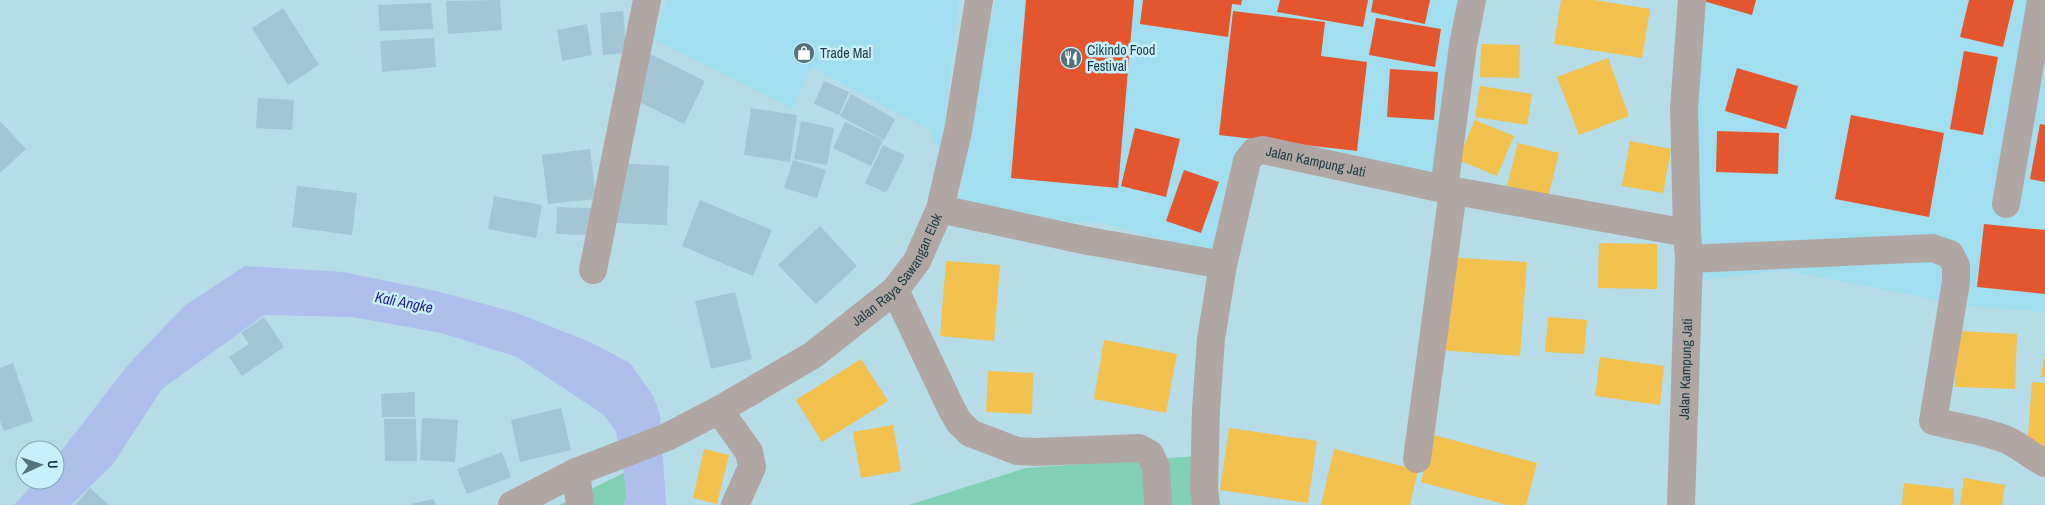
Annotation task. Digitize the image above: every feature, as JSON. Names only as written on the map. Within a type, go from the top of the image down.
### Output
[{"type":"street","points":[[593,270],[647,0]]},
{"type":"street","name":"Jalan Raya Sawangan Elok","points":[[512,505],[576,472],[666,436],[719,410],[813,355],[895,290],[917,261],[940,209],[958,131],[979,0]]},
{"type":"street","points":[[1416,459],[1449,190],[1463,45],[1472,0]]},
{"type":"street","name":"Jalan Kampung Jati","points":[[1680,505],[1688,246],[1684,109],[1692,0]]},
{"type":"street","points":[[2006,204],[2040,0]]},
{"type":"street","name":"Jalan Kampung Jati","points":[[1223,264],[1247,161],[1254,152],[1263,150],[1449,190],[1688,246]]},
{"type":"street","points":[[940,209],[1083,240],[1223,264],[1210,339],[1204,489],[1206,505]]},
{"type":"street","points":[[1688,246],[1932,248],[1950,254],[1956,266],[1956,282],[1933,421],[2002,438],[2022,447],[2037,460],[2045,463]]},
{"type":"street","points":[[895,290],[952,410],[959,422],[970,433],[1017,451],[1139,448],[1150,454],[1156,467],[1158,505]]},
{"type":"street","points":[[719,410],[749,452],[752,467],[735,505]]},
{"type":"street","points":[[576,472],[580,505]]},
{"type":"shaded area","name":"Trade Mal","points":[[668,0],[959,0],[941,154],[929,130],[812,67],[792,108],[652,39]]},
{"type":"shaded area","points":[[995,0],[1466,0],[1440,180],[1259,142],[1214,254],[1103,223],[955,221]]},
{"type":"shaded area","points":[[1693,0],[2045,0],[2045,312],[1970,306],[1782,270],[1698,281]]},
{"type":"green space","points":[[1198,456],[1200,505],[909,505],[1026,468]]},
{"type":"green space","points":[[624,473],[626,494],[624,505],[559,505]]},
{"type":"water","name":"Kali Angke","points":[[245,266],[343,272],[440,292],[514,312],[590,342],[630,363],[653,396],[660,414],[666,505],[624,505],[626,494],[624,473],[616,432],[604,415],[517,357],[441,333],[352,317],[264,315],[162,389],[113,464],[71,505],[14,505],[28,490],[65,490],[65,446],[128,365],[184,306]]},
{"type":"building: Hunian","points":[[1561,0],[1594,0],[1650,9],[1642,58],[1554,44]]},
{"type":"building: Hunian","points":[[1481,44],[1520,45],[1519,78],[1480,77]]},
{"type":"building: Hunian","points":[[1608,58],[1629,116],[1579,135],[1557,77]]},
{"type":"building: Hunian","points":[[1480,86],[1532,94],[1527,125],[1475,117]]},
{"type":"building: Hunian","points":[[1475,120],[1514,136],[1497,176],[1458,160]]},
{"type":"building: Hunian","points":[[1630,141],[1671,149],[1663,193],[1622,186]]},
{"type":"building: Hunian","points":[[1518,143],[1559,153],[1548,197],[1507,186]]},
{"type":"building: Hunian","points":[[1599,243],[1657,244],[1657,289],[1598,288]]},
{"type":"building: Hunian","points":[[1445,257],[1527,262],[1520,356],[1438,350]]},
{"type":"building: Hunian","points":[[946,261],[1000,265],[994,341],[940,336]]},
{"type":"building: Hunian","points":[[1548,317],[1587,320],[1584,354],[1545,352]]},
{"type":"building: Hunian","points":[[1958,331],[2017,334],[2015,389],[1955,387]]},
{"type":"building: Hunian","points":[[1104,340],[1177,354],[1166,413],[1094,399]]},
{"type":"building: Hunian","points":[[1600,357],[1664,366],[1660,405],[1595,396]]},
{"type":"building: Hunian","points":[[2044,358],[2045,377],[2041,377]]},
{"type":"building: Hunian","points":[[861,359],[888,401],[822,442],[796,400]]},
{"type":"building: Hunian","points":[[988,371],[1033,373],[1032,414],[986,412]]},
{"type":"building: Hunian","points":[[2032,382],[2045,383],[2045,451],[2027,449]]},
{"type":"building: Hunian","points":[[893,425],[901,471],[861,478],[853,432]]},
{"type":"building: Hunian","points":[[1229,428],[1317,441],[1308,503],[1220,490]]},
{"type":"building: Hunian","points":[[1434,435],[1537,463],[1526,505],[1507,505],[1421,482]]},
{"type":"building: Hunian","points":[[704,449],[729,455],[717,504],[693,498]]},
{"type":"building: Hunian","points":[[1334,449],[1418,470],[1410,505],[1321,505]]},
{"type":"building: Hunian","points":[[1964,478],[2005,485],[2002,505],[1960,505]]},
{"type":"building: Hunian","points":[[1904,483],[1954,489],[1953,505],[1902,505]]},
{"type":"building: Toko","points":[[1026,0],[1134,0],[1118,188],[1011,178]]},
{"type":"building: Toko","points":[[1143,0],[1242,0],[1241,5],[1232,4],[1228,37],[1140,24]]},
{"type":"building: Toko","points":[[1280,0],[1368,0],[1363,27],[1277,12]]},
{"type":"building: Toko","points":[[1373,0],[1430,0],[1425,24],[1371,12]]},
{"type":"building: Toko","points":[[1700,0],[1756,0],[1752,15]]},
{"type":"building: Toko","points":[[1969,0],[2014,0],[2003,47],[1960,37]]},
{"type":"building: Toko","points":[[1233,11],[1325,22],[1321,56],[1367,62],[1357,151],[1219,135]]},
{"type":"building: Toko","points":[[1376,18],[1441,29],[1435,67],[1369,55]]},
{"type":"building: Toko","points":[[1964,51],[1998,57],[1983,135],[1950,129]]},
{"type":"building: Toko","points":[[1737,68],[1798,86],[1786,129],[1725,111]]},
{"type":"building: Toko","points":[[1390,69],[1438,72],[1434,120],[1387,117]]},
{"type":"building: Toko","points":[[1851,115],[1944,133],[1929,217],[1835,199]]},
{"type":"building: Toko","points":[[2040,124],[2045,125],[2045,182],[2030,179]]},
{"type":"building: Toko","points":[[1135,128],[1180,139],[1166,197],[1121,186]]},
{"type":"building: Toko","points":[[1717,131],[1779,133],[1778,174],[1716,172]]},
{"type":"building: Toko","points":[[1184,170],[1219,182],[1201,233],[1166,221]]},
{"type":"building: Toko","points":[[1984,224],[2045,230],[2045,294],[1977,287]]},
{"type":"building: Lainnya","points":[[500,0],[502,30],[448,34],[446,1]]},
{"type":"building: Lainnya","points":[[431,3],[433,29],[380,31],[378,5]]},
{"type":"building: Lainnya","points":[[283,8],[319,65],[288,85],[252,28]]},
{"type":"building: Lainnya","points":[[623,11],[627,53],[603,55],[600,13]]},
{"type":"building: Lainnya","points":[[587,24],[592,55],[562,61],[557,30]]},
{"type":"building: Lainnya","points":[[434,38],[436,67],[382,72],[380,41]]},
{"type":"building: Lainnya","points":[[650,54],[705,81],[684,124],[629,97]]},
{"type":"building: Lainnya","points":[[824,81],[849,92],[839,115],[814,104]]},
{"type":"building: Lainnya","points":[[851,94],[895,119],[884,140],[840,116]]},
{"type":"building: Lainnya","points":[[258,98],[294,100],[292,130],[256,128]]},
{"type":"building: Lainnya","points":[[751,108],[797,115],[790,162],[744,155]]},
{"type":"building: Lainnya","points":[[0,121],[26,149],[0,173]]},
{"type":"building: Lainnya","points":[[801,121],[834,128],[827,165],[794,159]]},
{"type":"building: Lainnya","points":[[845,122],[883,140],[871,166],[833,148]]},
{"type":"building: Lainnya","points":[[883,145],[905,155],[886,193],[865,183]]},
{"type":"building: Lainnya","points":[[590,149],[596,199],[548,204],[542,155]]},
{"type":"building: Lainnya","points":[[793,160],[826,170],[817,198],[784,188]]},
{"type":"building: Lainnya","points":[[617,163],[669,166],[667,225],[615,223]]},
{"type":"building: Lainnya","points":[[297,186],[357,193],[352,235],[292,227]]},
{"type":"building: Lainnya","points":[[494,196],[542,205],[536,238],[488,229]]},
{"type":"building: Lainnya","points":[[700,200],[772,230],[753,276],[682,246]]},
{"type":"building: Lainnya","points":[[557,207],[591,208],[591,235],[556,234]]},
{"type":"building: Lainnya","points":[[820,226],[857,266],[816,304],[778,265]]},
{"type":"building: Lainnya","points":[[735,292],[752,359],[711,369],[695,301]]},
{"type":"building: Lainnya","points":[[264,317],[284,347],[242,376],[229,357],[249,344],[241,333]]},
{"type":"building: Lainnya","points":[[13,363],[33,421],[4,431],[0,421],[0,368]]},
{"type":"building: Lainnya","points":[[415,392],[415,417],[382,417],[381,394]]},
{"type":"building: Lainnya","points":[[561,408],[571,450],[520,462],[511,420]]},
{"type":"building: Lainnya","points":[[422,418],[458,420],[455,462],[420,460]]},
{"type":"building: Lainnya","points":[[384,419],[416,419],[417,461],[385,461]]},
{"type":"building: Lainnya","points":[[502,452],[511,477],[467,494],[457,469]]},
{"type":"building: Lainnya","points":[[90,488],[109,505],[75,505]]},
{"type":"building: Lainnya","points":[[434,499],[436,505],[411,505],[411,504]]},
{"type":"place","name":"Trade Mal","points":[[804,53]]},
{"type":"place","name":"Cikindo Food Festival","points":[[1071,58]]}]
